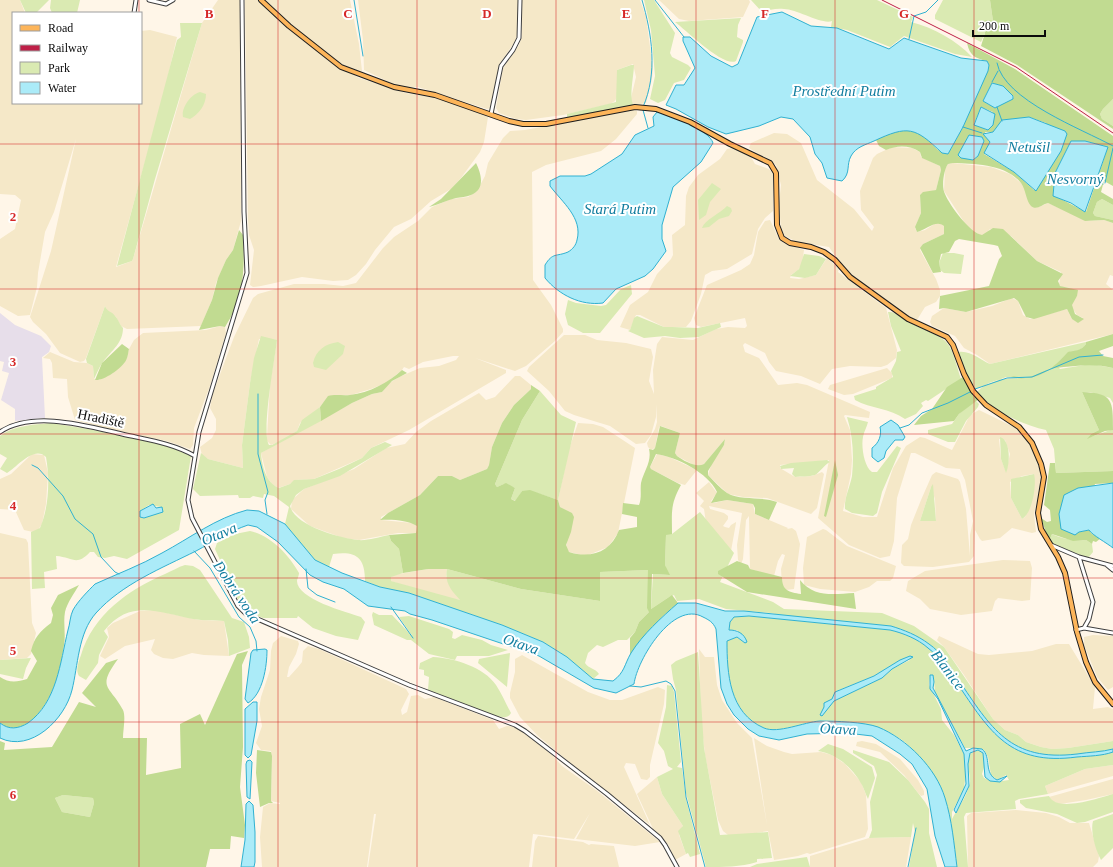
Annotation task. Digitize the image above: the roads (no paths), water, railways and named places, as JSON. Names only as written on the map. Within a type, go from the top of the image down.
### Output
[{"type":"main road","points":[[261,0],[289,26],[332,61],[347,70],[394,87],[435,95],[518,123],[539,124],[635,107],[656,109],[690,122],[730,144],[770,163],[776,173],[777,225],[782,238],[790,244],[811,247],[824,252],[835,260],[850,277],[908,319],[947,337],[953,345],[964,374],[973,391],[986,405],[1013,423],[1028,437],[1037,452],[1043,470],[1043,493],[1038,519],[1040,529],[1058,557],[1065,573],[1076,630],[1082,654],[1090,674],[1113,704]]},
{"type":"street","points":[[134,12],[136,0]]},
{"type":"street","points":[[149,0],[166,4],[173,0]]},
{"type":"street","points":[[242,0],[244,212],[247,273],[206,410],[195,456],[188,500],[190,513],[196,526],[238,606],[248,616],[409,685],[516,725],[607,794],[660,838],[677,867]]},
{"type":"street","points":[[492,114],[501,66],[513,50],[519,38],[520,0]]},
{"type":"street","name":"Hradiště","points":[[0,432],[9,427],[39,421],[70,423],[167,443],[195,456]]},
{"type":"street","points":[[1049,544],[1079,557],[1113,566]]},
{"type":"street","points":[[1058,557],[1062,550]]},
{"type":"street","points":[[1079,557],[1093,602],[1089,619],[1084,628]]},
{"type":"street","points":[[1081,566],[1088,560]]},
{"type":"street","points":[[1108,565],[1113,570]]},
{"type":"street","points":[[1076,630],[1084,628],[1113,633]]},
{"type":"water","name":"Prostřední Putim","points":[[782,12],[811,26],[837,28],[889,49],[904,38],[961,58],[987,61],[989,65],[988,71],[963,127],[948,154],[942,153],[925,138],[911,131],[895,132],[855,150],[851,156],[845,178],[842,181],[827,178],[822,163],[815,154],[810,137],[793,119],[781,117],[759,126],[726,134],[708,127],[666,105],[676,85],[684,85],[695,68],[683,41],[683,37],[690,37],[711,56],[732,67],[738,64],[757,17]]},
{"type":"water","points":[[992,83],[1003,86],[1013,96],[1013,99],[995,108],[983,101]]},
{"type":"water","points":[[981,107],[995,114],[993,125],[988,130],[974,125]]},
{"type":"water","name":"Stará Putim","points":[[657,112],[670,115],[688,123],[705,133],[713,143],[701,162],[673,187],[662,225],[662,239],[666,251],[653,269],[645,276],[616,289],[603,303],[587,303],[571,298],[557,290],[545,278],[545,265],[550,258],[571,250],[576,244],[578,232],[574,217],[550,186],[550,181],[560,176],[585,176],[591,174],[622,154],[635,135],[654,126],[653,117]]},
{"type":"water","name":"Netušil","points":[[1029,117],[1065,131],[1067,134],[1061,151],[1036,191],[1014,172],[984,153],[990,142],[983,134],[993,132],[1002,120]]},
{"type":"water","points":[[969,135],[982,137],[984,141],[978,156],[973,160],[961,158],[958,155]]},
{"type":"water","name":"Nesvorný","points":[[1071,141],[1085,141],[1108,147],[1085,212],[1071,203],[1053,196],[1055,173]]},
{"type":"water","points":[[891,420],[898,425],[905,437],[903,440],[895,440],[886,451],[884,458],[878,462],[872,457],[872,448],[879,439],[881,433],[880,427]]},
{"type":"water","points":[[1113,483],[1113,548],[1089,530],[1079,532],[1075,535],[1061,529],[1059,514],[1064,495],[1078,488]]},
{"type":"water","points":[[153,504],[156,508],[162,507],[163,512],[144,518],[140,517],[140,511]]},
{"type":"water","points":[[247,510],[259,511],[285,524],[315,560],[342,573],[380,587],[409,593],[502,625],[543,642],[567,657],[593,679],[613,681],[617,678],[641,639],[678,603],[696,603],[725,611],[744,611],[891,626],[915,635],[937,651],[992,726],[1005,738],[1019,747],[1035,753],[1054,755],[1077,754],[1113,749],[1113,752],[1095,756],[1054,758],[1035,756],[1018,750],[1004,742],[992,730],[980,716],[947,669],[928,648],[920,642],[900,633],[890,630],[749,616],[734,617],[730,622],[729,630],[740,633],[744,636],[747,642],[745,643],[737,637],[727,641],[729,679],[732,691],[743,713],[752,721],[764,728],[776,730],[820,721],[865,724],[878,727],[889,732],[910,747],[935,776],[945,798],[951,823],[957,867],[945,867],[935,836],[927,789],[912,764],[900,754],[872,736],[847,733],[807,734],[779,740],[759,736],[748,729],[734,715],[727,704],[721,688],[716,629],[711,622],[703,617],[692,614],[680,617],[669,624],[658,635],[649,648],[642,661],[634,684],[616,693],[594,688],[539,656],[410,614],[405,611],[368,606],[344,589],[323,582],[310,575],[278,542],[257,527],[248,525],[228,533],[196,551],[156,570],[130,585],[106,603],[90,621],[86,630],[82,640],[72,690],[62,712],[54,722],[35,737],[23,741],[12,741],[0,738],[0,723],[10,728],[21,727],[38,714],[45,704],[56,681],[72,612],[80,600],[95,584],[154,557],[214,523]]},
{"type":"water","points":[[253,650],[267,650],[267,657],[261,686],[253,699],[248,703],[245,699],[251,653]]},
{"type":"water","points":[[910,656],[913,657],[892,669],[882,678],[834,701],[822,716],[820,715],[824,707],[824,703],[832,699],[835,692],[874,676],[900,660]]},
{"type":"water","points":[[930,675],[933,675],[933,688],[966,751],[973,748],[982,749],[987,756],[990,773],[993,777],[997,780],[1007,776],[1000,782],[990,781],[985,777],[983,753],[978,750],[970,753],[968,764],[969,786],[956,813],[954,810],[966,784],[964,754],[938,699],[930,689]]},
{"type":"water","points":[[253,702],[257,702],[257,721],[251,755],[248,758],[245,755],[245,709]]},
{"type":"water","points":[[250,760],[252,762],[250,799],[247,797],[246,764],[247,761]]},
{"type":"water","points":[[249,801],[253,805],[255,862],[254,867],[241,867],[245,840],[246,804]]},
{"type":"waterway","points":[[354,0],[363,56]]},
{"type":"waterway","points":[[642,0],[646,13],[652,54],[651,81],[643,107]]},
{"type":"waterway","points":[[655,0],[684,37]]},
{"type":"waterway","points":[[909,39],[914,16],[926,12],[938,0]]},
{"type":"waterway","points":[[997,63],[1003,76],[1014,89],[1029,101],[1046,112],[1113,146]]},
{"type":"waterway","points":[[992,82],[998,71]]},
{"type":"waterway","points":[[997,107],[1002,121]]},
{"type":"waterway","points":[[643,110],[648,128]]},
{"type":"waterway","points":[[963,127],[982,133]]},
{"type":"waterway","points":[[1105,183],[1113,148]]},
{"type":"waterway","points":[[1097,181],[1103,184]]},
{"type":"waterway","points":[[975,389],[1007,378],[1032,377],[1079,357],[1103,355]]},
{"type":"waterway","points":[[900,428],[909,425],[922,413],[948,403],[972,391]]},
{"type":"waterway","points":[[258,394],[258,454],[268,492],[265,500],[267,514]]},
{"type":"waterway","points":[[32,465],[38,468],[63,496],[75,519],[93,534],[101,557],[115,572],[119,574]]},
{"type":"waterway","name":"Dobrá voda","points":[[194,551],[210,568],[239,617],[250,627],[256,641],[257,651]]},
{"type":"waterway","points":[[306,569],[308,588],[317,595],[335,602]]},
{"type":"waterway","points":[[391,607],[413,638]]},
{"type":"waterway","points":[[630,686],[641,687],[666,681],[671,684],[675,691],[686,797],[705,867]]},
{"type":"waterway","points":[[908,867],[916,828]]},
{"type":"railway","points":[[882,0],[1016,67],[1113,133]]},
{"type":"water label","name":"Otava","points":[[219,534]]},
{"type":"water label","name":"Otava","points":[[521,644]]},
{"type":"water label","name":"Blanice","points":[[948,670]]},
{"type":"water label","name":"Otava","points":[[838,729]]}]
